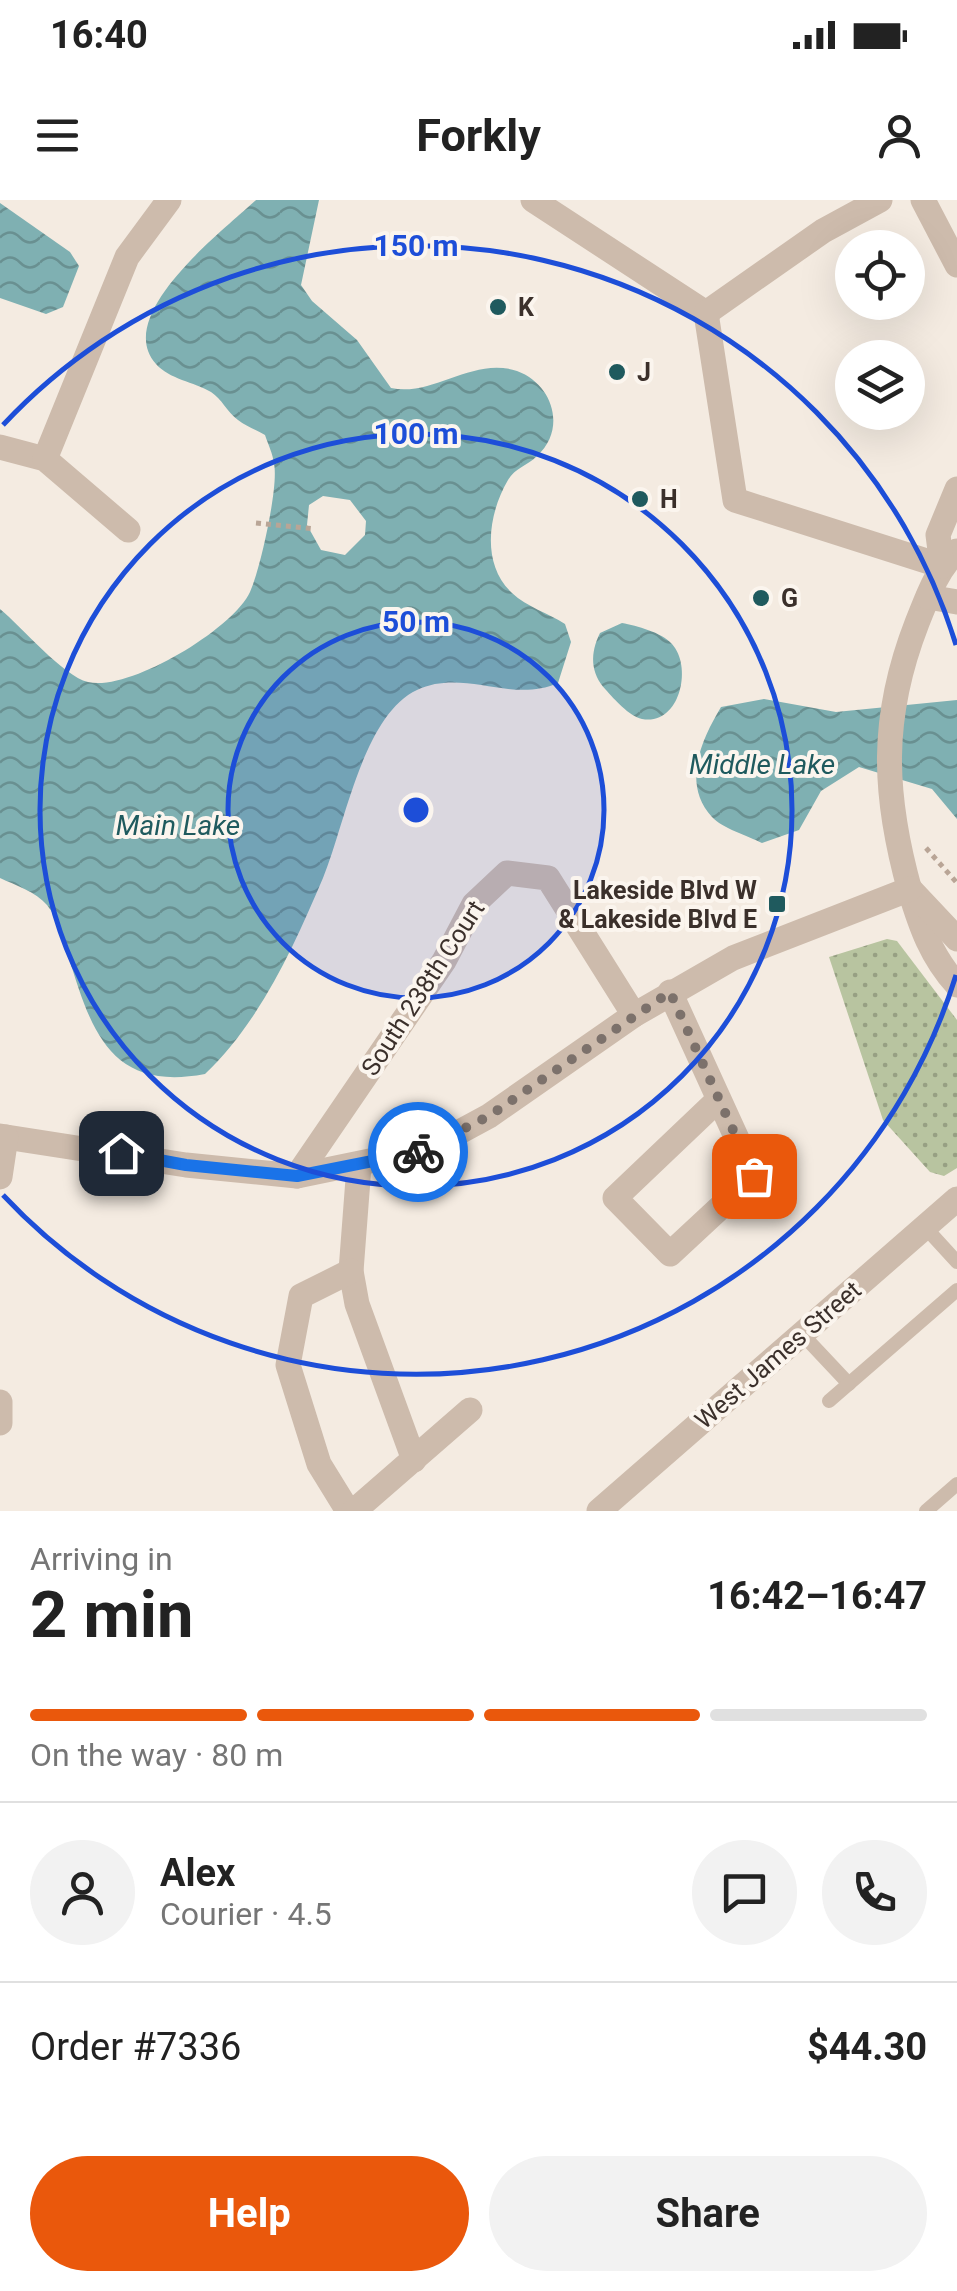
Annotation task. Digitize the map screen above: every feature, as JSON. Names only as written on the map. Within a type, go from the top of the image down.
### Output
[{"type":"street","points":[[45,459],[127,257],[169,200]]},
{"type":"street","points":[[533,200],[706,313],[735,500],[950,558]]},
{"type":"street","points":[[706,313],[823,231],[880,200]]},
{"type":"street","points":[[923,200],[957,265]]},
{"type":"street","points":[[0,447],[45,459],[128,530]]},
{"type":"street","points":[[950,558],[938,535],[957,488]]},
{"type":"street","points":[[950,558],[928,597],[894,700],[888,742],[895,842],[926,941],[957,985]]},
{"type":"street","points":[[928,597],[957,602]]},
{"type":"street","name":"South 238th Court","points":[[297,1176],[444,961],[474,904],[506,873],[548,878],[634,1014]]},
{"type":"street","points":[[910,889],[957,940]]},
{"type":"street","points":[[0,1177],[3,1136],[186,1165],[297,1176],[428,1149],[489,1116],[634,1014],[733,958],[910,889]]},
{"type":"street","points":[[670,992],[719,1099],[754,1176],[670,1254],[615,1198],[719,1099]]},
{"type":"street","points":[[359,1166],[351,1271],[357,1304],[414,1460]]},
{"type":"street","name":"West James Street","points":[[599,1511],[957,1198]]},
{"type":"street","points":[[351,1271],[301,1296],[288,1365],[319,1464],[351,1511],[470,1410]]},
{"type":"street","points":[[0,1402],[0,1423]]},
{"type":"lane","points":[[924,1226],[957,1262]]},
{"type":"lane","points":[[829,1402],[957,1290]]},
{"type":"lane","points":[[802,1334],[849,1384]]},
{"type":"lane","points":[[926,1511],[957,1484]]},
{"type":"path","points":[[256,523],[314,529]]},
{"type":"path","points":[[923,845],[957,883]]},
{"type":"green space","points":[[887,939],[897,941],[957,1020],[957,1168],[944,1176],[930,1172],[883,1120],[829,957]]},
{"type":"water","name":"Main Lake","points":[[256,200],[319,200],[301,285],[312,301],[357,340],[391,388],[423,387],[469,372],[501,368],[517,371],[540,386],[552,408],[552,433],[537,456],[511,476],[501,493],[492,523],[492,553],[495,568],[512,593],[565,624],[571,642],[558,683],[523,690],[435,684],[398,703],[369,746],[323,878],[259,1007],[205,1074],[173,1077],[147,1074],[126,1064],[110,1049],[86,1008],[51,911],[37,896],[0,878],[0,609],[67,671],[88,682],[106,683],[153,668],[178,655],[223,623],[250,592],[274,490],[273,460],[265,435],[238,420],[211,392],[161,369],[146,344],[149,322],[177,275]],"holes":[[[323,496],[350,500],[366,521],[365,535],[345,555],[321,550],[307,525],[309,505]]]},
{"type":"water","points":[[0,203],[70,252],[79,266],[63,307],[46,314],[0,298]]},
{"type":"water","points":[[622,623],[662,636],[678,654],[682,666],[679,693],[666,713],[655,719],[642,719],[627,711],[594,670],[594,648],[600,633]]},
{"type":"water","name":"Middle Lake","points":[[764,699],[836,712],[957,700],[957,819],[932,789],[859,767],[821,791],[799,830],[762,843],[722,825],[703,804],[698,790],[696,776],[702,747],[721,707]]},
{"type":"way so far","points":[[418,1152],[489,1116],[670,992],[754,1176]]},
{"type":"place","name":"K","points":[[498,307]]},
{"type":"place","name":"J","points":[[617,372]]},
{"type":"place","name":"H","points":[[640,499]]},
{"type":"place","name":"G","points":[[761,598]]},
{"type":"place","name":"Lakeside Blvd W & Lakeside Blvd E","points":[[777,904]]},
{"type":"route","points":[[121,1153],[186,1165],[297,1176],[418,1152]]}]
